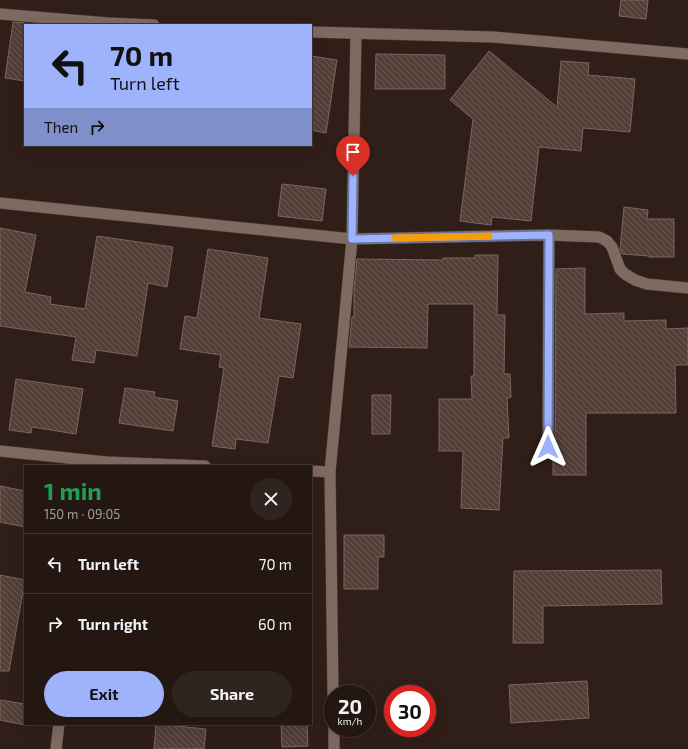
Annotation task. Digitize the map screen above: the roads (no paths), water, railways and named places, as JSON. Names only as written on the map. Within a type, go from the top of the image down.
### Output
[{"type":"street","points":[[0,14],[131,24]]},
{"type":"street","points":[[312,32],[493,37],[688,54]]},
{"type":"street","points":[[333,685],[330,472],[352,239],[356,34]]},
{"type":"street","points":[[0,203],[352,239],[581,235],[604,238],[612,247],[620,269],[635,280],[647,284],[688,288]]},
{"type":"street","points":[[548,447],[549,235]]},
{"type":"street","points":[[0,451],[105,464],[155,465]]},
{"type":"street","points":[[312,471],[330,472]]},
{"type":"street","points":[[56,749],[59,725]]},
{"type":"street","points":[[334,737],[334,749]]}]
